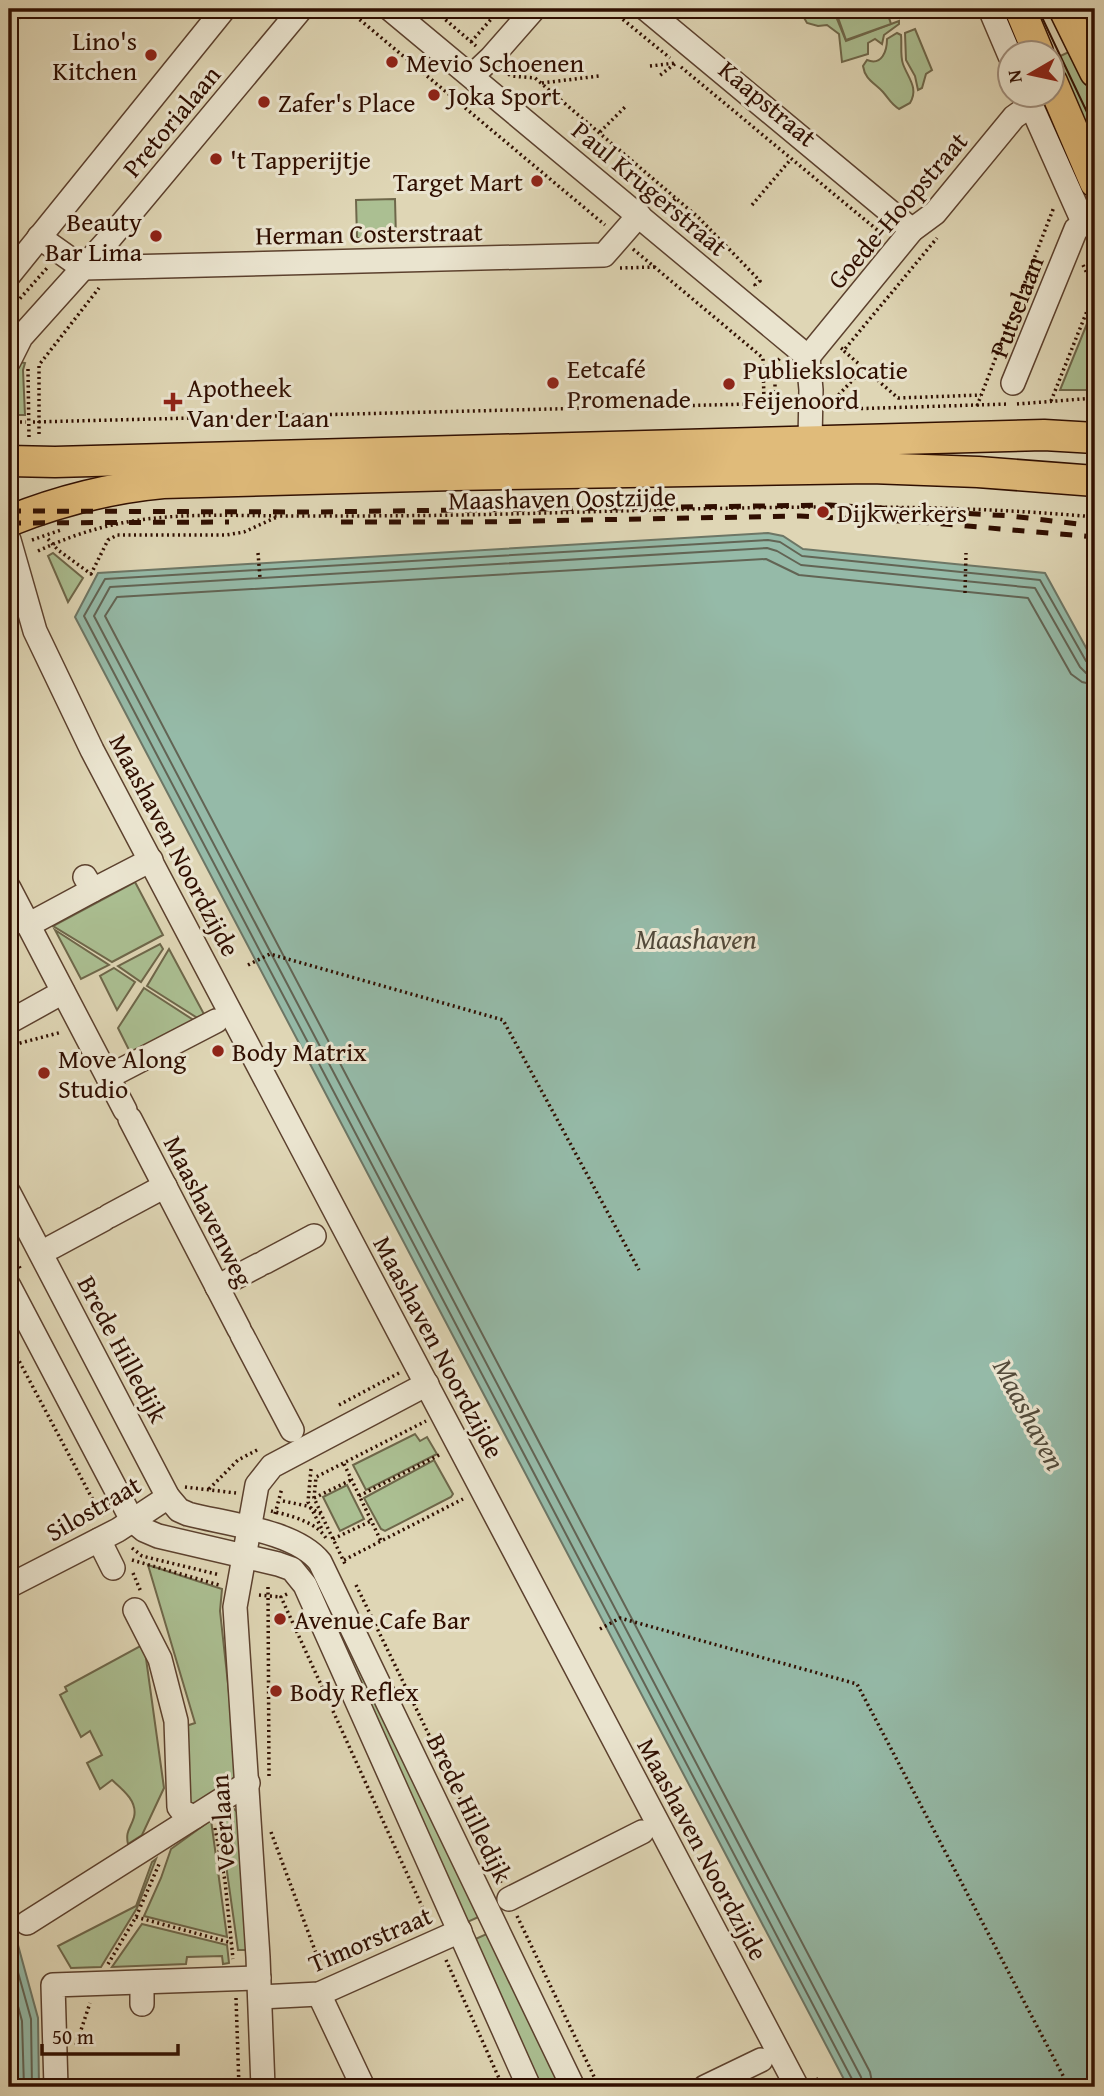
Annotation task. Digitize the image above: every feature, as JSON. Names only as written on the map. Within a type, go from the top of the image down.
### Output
[{"type":"main road","points":[[1020,9],[1032,38]]},
{"type":"main road","points":[[1064,9],[1095,72]]},
{"type":"main road","points":[[1063,108],[1095,182]]},
{"type":"main road","name":"Maashaven Oostzijde","points":[[23,452],[810,441],[1044,435],[1095,438]]},
{"type":"main road","name":"Maashaven Oostzijde","points":[[21,518],[102,491],[190,482],[871,468],[978,472],[1095,481]]},
{"type":"street","name":"Pretorialaan","points":[[9,275],[224,9]]},
{"type":"street","name":"Pretorialaan","points":[[18,361],[21,337],[83,268],[301,9]]},
{"type":"street","name":"Paul Krugerstraat","points":[[390,9],[649,216],[798,354]]},
{"type":"street","points":[[472,76],[534,9]]},
{"type":"street","name":"Kaapstraat","points":[[646,9],[912,230]]},
{"type":"street","points":[[990,9],[1002,38]]},
{"type":"street","name":"Goede-Hoopstraat","points":[[798,354],[912,230],[934,213],[1022,108]]},
{"type":"street","name":"Putselaan","points":[[1013,383],[1076,229],[1090,225],[1033,108]]},
{"type":"street","name":"Herman Costerstraat","points":[[83,268],[161,274],[596,265],[649,216]]},
{"type":"street","points":[[39,237],[83,268]]},
{"type":"street","name":"Pretorialaan","points":[[9,337],[25,320],[51,305]]},
{"type":"street","points":[[798,354],[811,402],[810,441]]},
{"type":"street","name":"Maashaven Noordzijde","points":[[9,540],[34,631],[92,750],[797,2087]]},
{"type":"street","name":"Maashaven Noordzijde","points":[[9,599],[34,631]]},
{"type":"street","points":[[28,925],[89,883],[151,860]]},
{"type":"street","name":"Maashavenweg","points":[[9,888],[292,1430]]},
{"type":"street","points":[[9,1022],[63,992]]},
{"type":"street","points":[[108,1077],[216,1021]]},
{"type":"street","points":[[52,1247],[165,1186]]},
{"type":"street","name":"Brede Hilledijk","points":[[9,1193],[168,1497],[179,1510],[188,1514],[296,1542],[314,1554],[320,1562],[573,2087]]},
{"type":"street","points":[[217,1287],[320,1233]]},
{"type":"street","points":[[9,1286],[132,1520],[144,1531],[158,1536],[292,1569],[305,1585],[529,2087]]},
{"type":"street","name":"Veerlaan","points":[[263,2087],[259,1988],[258,1782],[234,1607],[257,1485],[272,1466],[427,1384]]},
{"type":"street","name":"Silostraat","points":[[9,1586],[99,1540],[168,1497]]},
{"type":"street","points":[[99,1540],[120,1563]]},
{"type":"street","points":[[140,1605],[159,1659],[176,1721],[179,1774],[177,1799],[183,1812],[203,1812]]},
{"type":"street","points":[[27,1923],[203,1812],[258,1782]]},
{"type":"street","points":[[509,1899],[642,1832]]},
{"type":"street","name":"Timorstraat","points":[[56,2087],[53,1985],[96,1984],[142,1993],[207,1991],[235,1979],[259,1988],[323,1989],[460,1931]]},
{"type":"street","points":[[323,1989],[363,2087]]},
{"type":"street","points":[[705,2087],[761,2060]]},
{"type":"path","points":[[9,31],[27,9]]},
{"type":"path","points":[[347,9],[608,227]]},
{"type":"path","points":[[432,9],[478,47]]},
{"type":"path","points":[[471,42],[500,9]]},
{"type":"path","name":"Kaapstraat","points":[[610,9],[889,240]]},
{"type":"path","points":[[650,66],[676,62]]},
{"type":"path","points":[[659,76],[676,62]]},
{"type":"path","name":"Paul Krugerstraat","points":[[500,67],[511,76],[535,78],[676,198],[722,240],[760,281],[755,285],[766,294]]},
{"type":"path","points":[[541,83],[599,76]]},
{"type":"path","points":[[599,133],[626,106]]},
{"type":"path","points":[[752,205],[791,159]]},
{"type":"path","name":"Paul Krugerstraat","points":[[649,216],[676,198]]},
{"type":"path","name":"Putselaan","points":[[977,406],[1054,206]]},
{"type":"path","name":"Goede-Hoopstraat","points":[[844,350],[941,233]]},
{"type":"path","points":[[631,247],[763,358],[764,403]]},
{"type":"path","name":"Putselaan","points":[[1051,401],[1095,290],[1077,254]]},
{"type":"path","points":[[9,311],[53,261]]},
{"type":"path","points":[[23,452],[36,422],[39,365],[104,282]]},
{"type":"path","points":[[832,352],[838,346],[844,350],[898,398],[981,395]]},
{"type":"path","points":[[775,403],[775,364],[798,354]]},
{"type":"path","points":[[18,361],[23,452]]},
{"type":"path","points":[[836,398],[863,368]]},
{"type":"path","points":[[764,373],[775,373]]},
{"type":"path","points":[[36,422],[811,402],[831,403],[848,409],[977,406],[1095,398]]},
{"type":"path","points":[[9,422],[26,422]]},
{"type":"path","name":"Maashaven Oostzijde","points":[[522,500],[563,499]]},
{"type":"path","name":"Maashaven Oostzijde","points":[[21,518],[36,551],[103,526],[157,516],[926,507],[1095,517]]},
{"type":"path","points":[[48,539],[91,574],[108,540],[117,536],[226,535],[244,532],[279,516]]},
{"type":"path","points":[[21,518],[72,525]]},
{"type":"path","points":[[258,553],[260,578]]},
{"type":"path","points":[[965,593],[966,554]]},
{"type":"path","points":[[248,965],[270,954],[503,1020],[639,1270]]},
{"type":"path","points":[[9,1046],[81,1027]]},
{"type":"path","points":[[314,1498],[316,1477],[425,1421]]},
{"type":"path","points":[[359,1496],[442,1454]]},
{"type":"path","points":[[343,1464],[381,1541]]},
{"type":"path","points":[[311,1465],[307,1492],[311,1508],[324,1533]]},
{"type":"path","points":[[314,1498],[351,1479]]},
{"type":"path","name":"Brede Hilledijk","points":[[314,1498],[599,2087]]},
{"type":"path","points":[[344,1560],[465,1498]]},
{"type":"path","points":[[286,1510],[286,1502],[311,1508],[321,1514]]},
{"type":"path","points":[[333,1539],[371,1521]]},
{"type":"path","points":[[120,1563],[140,1605]]},
{"type":"path","name":"Veerlaan","points":[[258,1782],[268,1587]]},
{"type":"path","points":[[259,1595],[281,1597],[287,1594]]},
{"type":"path","points":[[281,1597],[503,2087]]},
{"type":"path","points":[[600,1629],[620,1618],[857,1684],[1069,2087]]},
{"type":"path","name":"Veerlaan","points":[[203,1812],[225,1881],[235,1979],[239,2087]]},
{"type":"path","name":"Veerlaan","points":[[269,1826],[323,1989]]},
{"type":"path","points":[[73,2054],[96,1984],[136,1917],[157,1874],[167,1835]]},
{"type":"path","points":[[136,1917],[232,1942]]},
{"type":"shaded area","points":[[799,9],[833,9],[846,41],[899,21],[899,24],[884,35],[882,44],[875,39],[868,43],[868,54],[842,62],[839,34],[827,25],[807,23]]},
{"type":"shaded area","points":[[835,9],[886,9],[891,24],[846,40]]},
{"type":"shaded area","points":[[915,29],[932,70],[926,74],[922,88],[918,90],[915,76],[906,60],[905,33]]},
{"type":"shaded area","points":[[897,33],[901,35],[902,61],[912,83],[913,93],[910,103],[899,109],[868,78],[863,66],[867,60],[880,59],[885,52],[887,39]]},
{"type":"shaded area","points":[[1075,49],[1095,85],[1095,155],[1066,94],[1066,53]]},
{"type":"shaded area","points":[[395,199],[396,238],[357,238],[356,200]]},
{"type":"shaded area","points":[[1095,304],[1095,390],[1060,390]]},
{"type":"shaded area","points":[[19,362],[25,363],[25,415],[9,415],[9,381]]},
{"type":"shaded area","points":[[53,553],[83,578],[68,602],[48,556]]},
{"type":"shaded area","points":[[135,882],[163,935],[112,962],[53,926]]},
{"type":"shaded area","points":[[55,930],[109,965],[81,979]]},
{"type":"shaded area","points":[[160,944],[163,949],[141,982],[118,966]]},
{"type":"shaded area","points":[[169,949],[205,1016],[199,1019],[147,986]]},
{"type":"shaded area","points":[[114,968],[135,982],[117,1010],[100,976]]},
{"type":"shaded area","points":[[144,988],[195,1021],[131,1054],[118,1028]]},
{"type":"shaded area","points":[[415,1434],[420,1441],[427,1437],[437,1454],[366,1490],[353,1465]]},
{"type":"shaded area","points":[[434,1460],[453,1494],[451,1497],[385,1531],[381,1529],[364,1498]]},
{"type":"shaded area","points":[[347,1485],[364,1519],[340,1531],[323,1497]]},
{"type":"shaded area","points":[[148,1565],[222,1589],[220,1611],[238,1775],[194,1809],[183,1796],[186,1726],[195,1723]]},
{"type":"shaded area","points":[[323,1583],[483,1915],[463,1924],[312,1587]]},
{"type":"shaded area","points":[[144,1644],[164,1788],[142,1835],[128,1844],[134,1806],[112,1780],[100,1789],[87,1763],[102,1755],[90,1731],[81,1737],[60,1695],[67,1691],[65,1687]]},
{"type":"shaded area","points":[[234,1809],[241,1815],[249,1950],[238,1950],[219,1815],[225,1810]]},
{"type":"shaded area","points":[[211,1820],[227,1937],[144,1916],[171,1849]]},
{"type":"shaded area","points":[[156,1859],[137,1908],[101,1967],[71,1968],[58,1946],[136,1906],[152,1862]]},
{"type":"shaded area","points":[[142,1924],[227,1945],[229,1963],[223,1964],[222,1956],[187,1957],[186,1964],[112,1967]]},
{"type":"shaded area","points":[[491,1932],[566,2087],[536,2087],[471,1941]]},
{"type":"water","name":"Maashaven","points":[[768,533],[783,536],[803,549],[1045,573],[1095,664],[1095,2087],[848,2087],[75,617],[98,573]]},
{"type":"water","points":[[9,1921],[13,1927],[38,2018],[39,2087],[9,2087]]},
{"type":"tram line","points":[[1038,9],[1095,129]]},
{"type":"railway","points":[[9,511],[316,512],[830,505],[1011,516],[1095,526]]},
{"type":"railway","points":[[341,522],[800,516],[920,522],[1095,537]]},
{"type":"railway","points":[[9,523],[229,522]]},
{"type":"place","name":"Lino's Kitchen","points":[[151,55]]},
{"type":"place","name":"Mevio Schoenen","points":[[392,62]]},
{"type":"place","name":"Joka Sport","points":[[434,95]]},
{"type":"place","name":"Zafer's Place","points":[[264,102]]},
{"type":"place","name":"'t Tapperijtje","points":[[216,159]]},
{"type":"place","name":"Target Mart","points":[[537,181]]},
{"type":"place","name":"Beauty Bar Lima","points":[[156,236]]},
{"type":"place","name":"Eetcafé Promenade","points":[[553,383]]},
{"type":"place","name":"Publiekslocatie Feijenoord","points":[[729,384]]},
{"type":"place","name":"Apotheek Van der Laan","points":[[173,402]]},
{"type":"place","name":"Dijkwerkers","points":[[823,512]]},
{"type":"place","name":"Body Matrix","points":[[218,1051]]},
{"type":"place","name":"Move Along Studio","points":[[44,1073]]},
{"type":"place","name":"Avenue Cafe Bar","points":[[280,1619]]},
{"type":"place","name":"Body Reflex","points":[[276,1691]]}]
